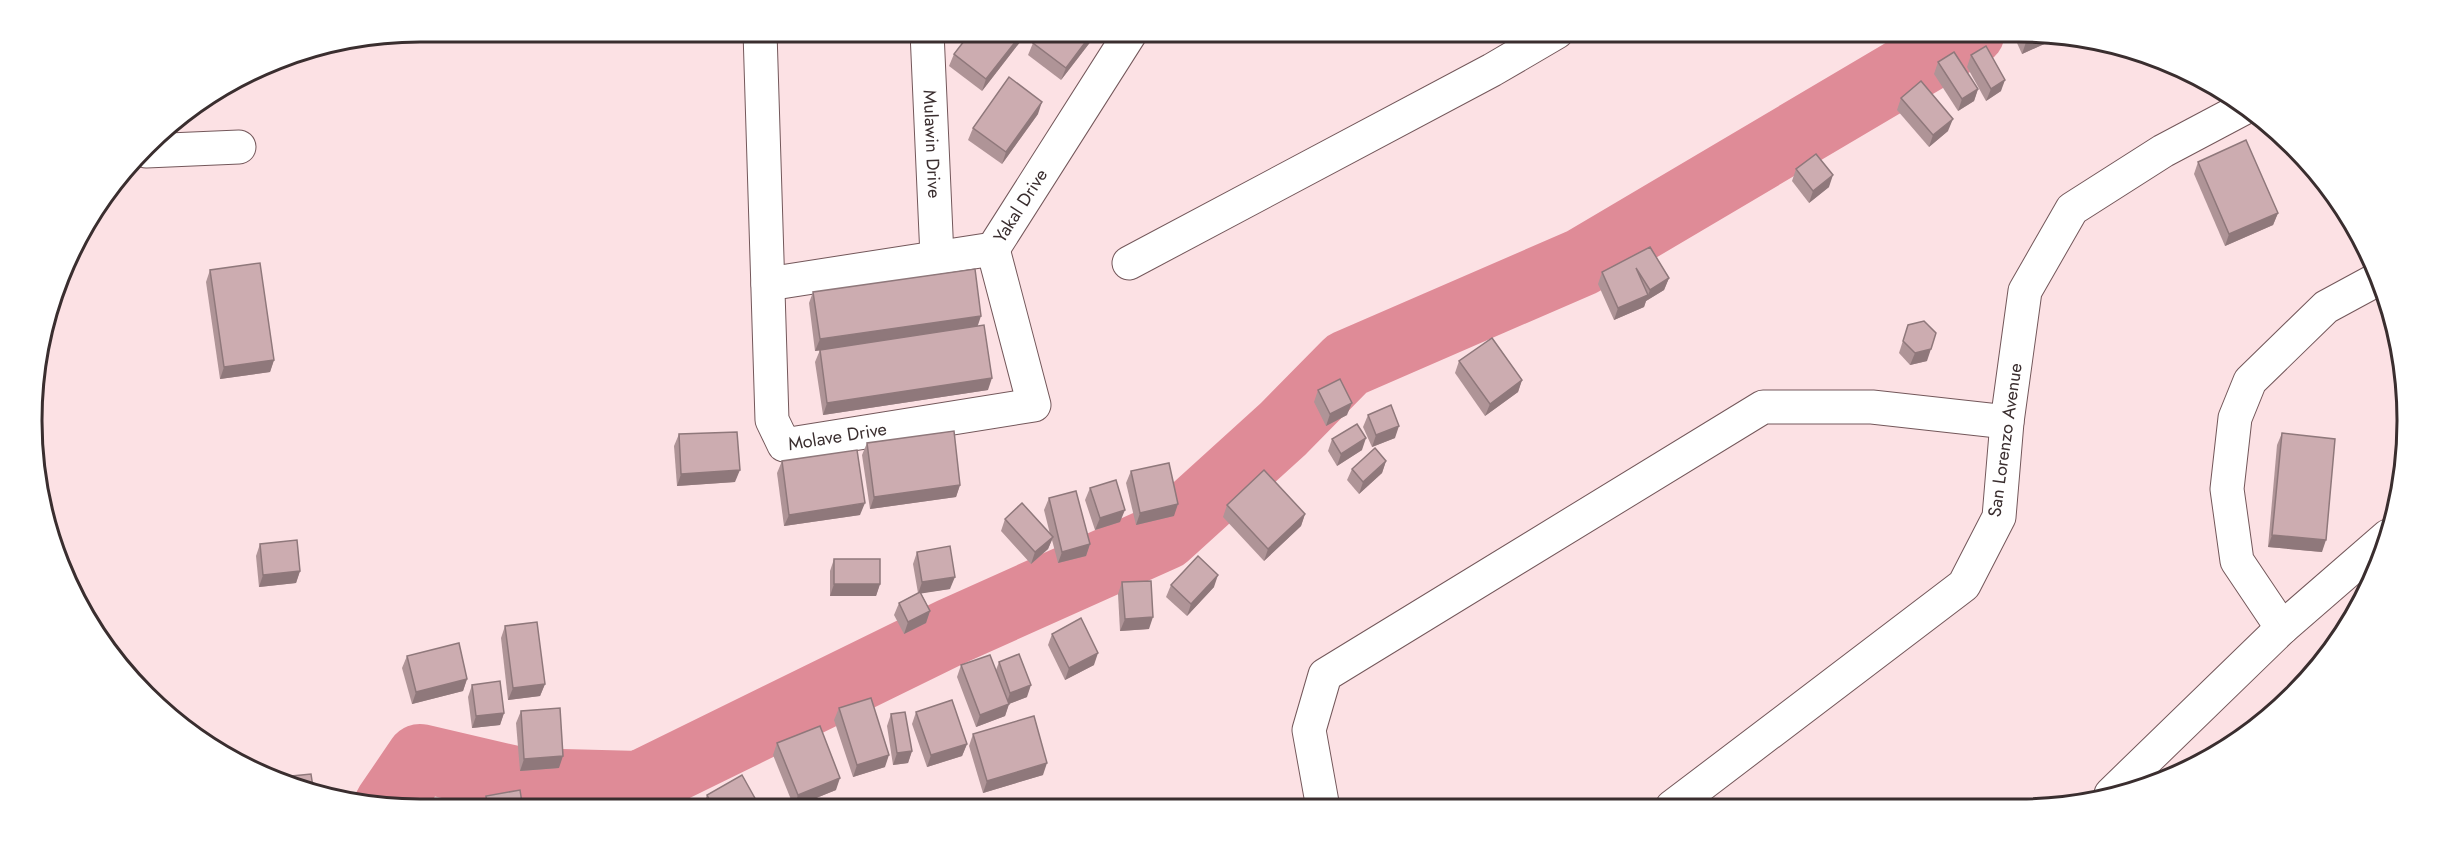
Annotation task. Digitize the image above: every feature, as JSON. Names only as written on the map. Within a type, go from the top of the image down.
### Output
[{"type":"street","name":"Molave Drive","points":[[760,42],[772,420],[784,445],[1034,405],[993,249]]},
{"type":"street","name":"Mulawin Drive","points":[[927,42],[937,257]]},
{"type":"street","name":"Yakal Drive","points":[[768,284],[993,249],[1125,42]]},
{"type":"street","points":[[1129,263],[1492,70],[1540,42]]},
{"type":"street","name":"San Lorenzo Avenue","points":[[1683,799],[1964,585],[1999,517],[2007,422],[2025,291],[2072,208],[2163,151],[2237,112]]},
{"type":"street","points":[[156,151],[238,147]]},
{"type":"street","points":[[2282,628],[2237,561],[2227,489],[2235,418],[2250,381],[2326,307],[2371,283]]},
{"type":"street","points":[[1321,799],[1309,730],[1325,675],[1763,407],[1872,407],[2007,422]]},
{"type":"street","points":[[2121,785],[2282,628],[2375,547]]},
{"type":"building","points":[[963,42],[1015,42],[986,79],[954,54]]},
{"type":"building","points":[[1034,42],[1086,42],[1066,68]]},
{"type":"building","points":[[1986,46],[2005,80],[1991,89],[1971,55]]},
{"type":"building","points":[[1954,52],[1978,89],[1962,99],[1938,62]]},
{"type":"building","points":[[1009,77],[1042,102],[1006,152],[973,128]]},
{"type":"building","points":[[1921,81],[1953,119],[1933,135],[1901,98]]},
{"type":"building","points":[[2246,140],[2278,213],[2229,234],[2198,162]]},
{"type":"building","points":[[1816,154],[1833,175],[1813,191],[1796,169]]},
{"type":"building","points":[[1650,247],[1669,278],[1650,290],[1636,268],[1648,295],[1618,308],[1602,272]]},
{"type":"building","points":[[260,263],[274,360],[224,367],[210,270]]},
{"type":"building","points":[[975,269],[981,316],[820,339],[813,292]]},
{"type":"building","points":[[1924,321],[1936,333],[1931,349],[1915,353],[1903,341],[1908,325]]},
{"type":"building","points":[[984,325],[992,378],[827,403],[820,350]]},
{"type":"building","points":[[1492,338],[1522,380],[1490,404],[1459,361]]},
{"type":"building","points":[[1340,379],[1352,403],[1330,414],[1318,390]]},
{"type":"building","points":[[1391,405],[1399,426],[1376,435],[1368,415]]},
{"type":"building","points":[[1357,424],[1366,438],[1341,454],[1332,439]]},
{"type":"building","points":[[954,431],[960,485],[874,497],[867,443]]},
{"type":"building","points":[[737,432],[740,470],[681,474],[679,434]]},
{"type":"building","points":[[2282,433],[2335,439],[2326,540],[2272,535]]},
{"type":"building","points":[[1375,448],[1386,461],[1363,482],[1352,469]]},
{"type":"building","points":[[857,450],[865,503],[789,515],[782,461]]},
{"type":"building","points":[[1169,463],[1178,504],[1140,513],[1131,471]]},
{"type":"building","points":[[1264,470],[1305,514],[1268,549],[1227,505]]},
{"type":"building","points":[[1116,480],[1125,510],[1100,518],[1090,488]]},
{"type":"building","points":[[1076,491],[1090,544],[1062,552],[1049,498]]},
{"type":"building","points":[[1022,503],[1053,537],[1035,552],[1005,519]]},
{"type":"building","points":[[297,540],[300,571],[263,575],[260,544]]},
{"type":"building","points":[[950,546],[955,577],[922,582],[917,552]]},
{"type":"building","points":[[1198,556],[1218,575],[1191,604],[1171,585]]},
{"type":"building","points":[[834,559],[880,559],[880,584],[834,584]]},
{"type":"building","points":[[1151,581],[1153,617],[1125,619],[1122,582]]},
{"type":"building","points":[[920,592],[930,611],[908,622],[899,603]]},
{"type":"building","points":[[1081,618],[1098,653],[1069,668],[1052,634]]},
{"type":"building","points":[[537,622],[545,684],[513,688],[505,626]]},
{"type":"building","points":[[459,643],[467,679],[416,692],[407,656]]},
{"type":"building","points":[[1019,654],[1031,685],[1010,693],[999,662]]},
{"type":"building","points":[[990,655],[1009,704],[980,715],[961,665]]},
{"type":"building","points":[[500,681],[504,713],[476,716],[472,685]]},
{"type":"building","points":[[871,698],[889,755],[857,765],[839,708]]},
{"type":"building","points":[[952,700],[967,744],[931,755],[916,712]]},
{"type":"building","points":[[560,708],[563,756],[524,759],[521,711]]},
{"type":"building","points":[[905,712],[912,751],[897,753],[891,714]]},
{"type":"building","points":[[1034,716],[1047,763],[987,781],[973,734]]},
{"type":"building","points":[[820,726],[840,778],[798,795],[777,743]]},
{"type":"building","points":[[311,774],[312,783],[299,779],[292,776]]},
{"type":"building","points":[[742,775],[755,799],[709,799],[707,795]]},
{"type":"building","points":[[520,790],[521,799],[486,799],[486,796]]},
{"type":"waterway","points":[[393,798],[420,758],[524,782],[639,785],[951,632],[1165,536],[1283,429],[1347,364],[1582,262],[1954,42]]}]
